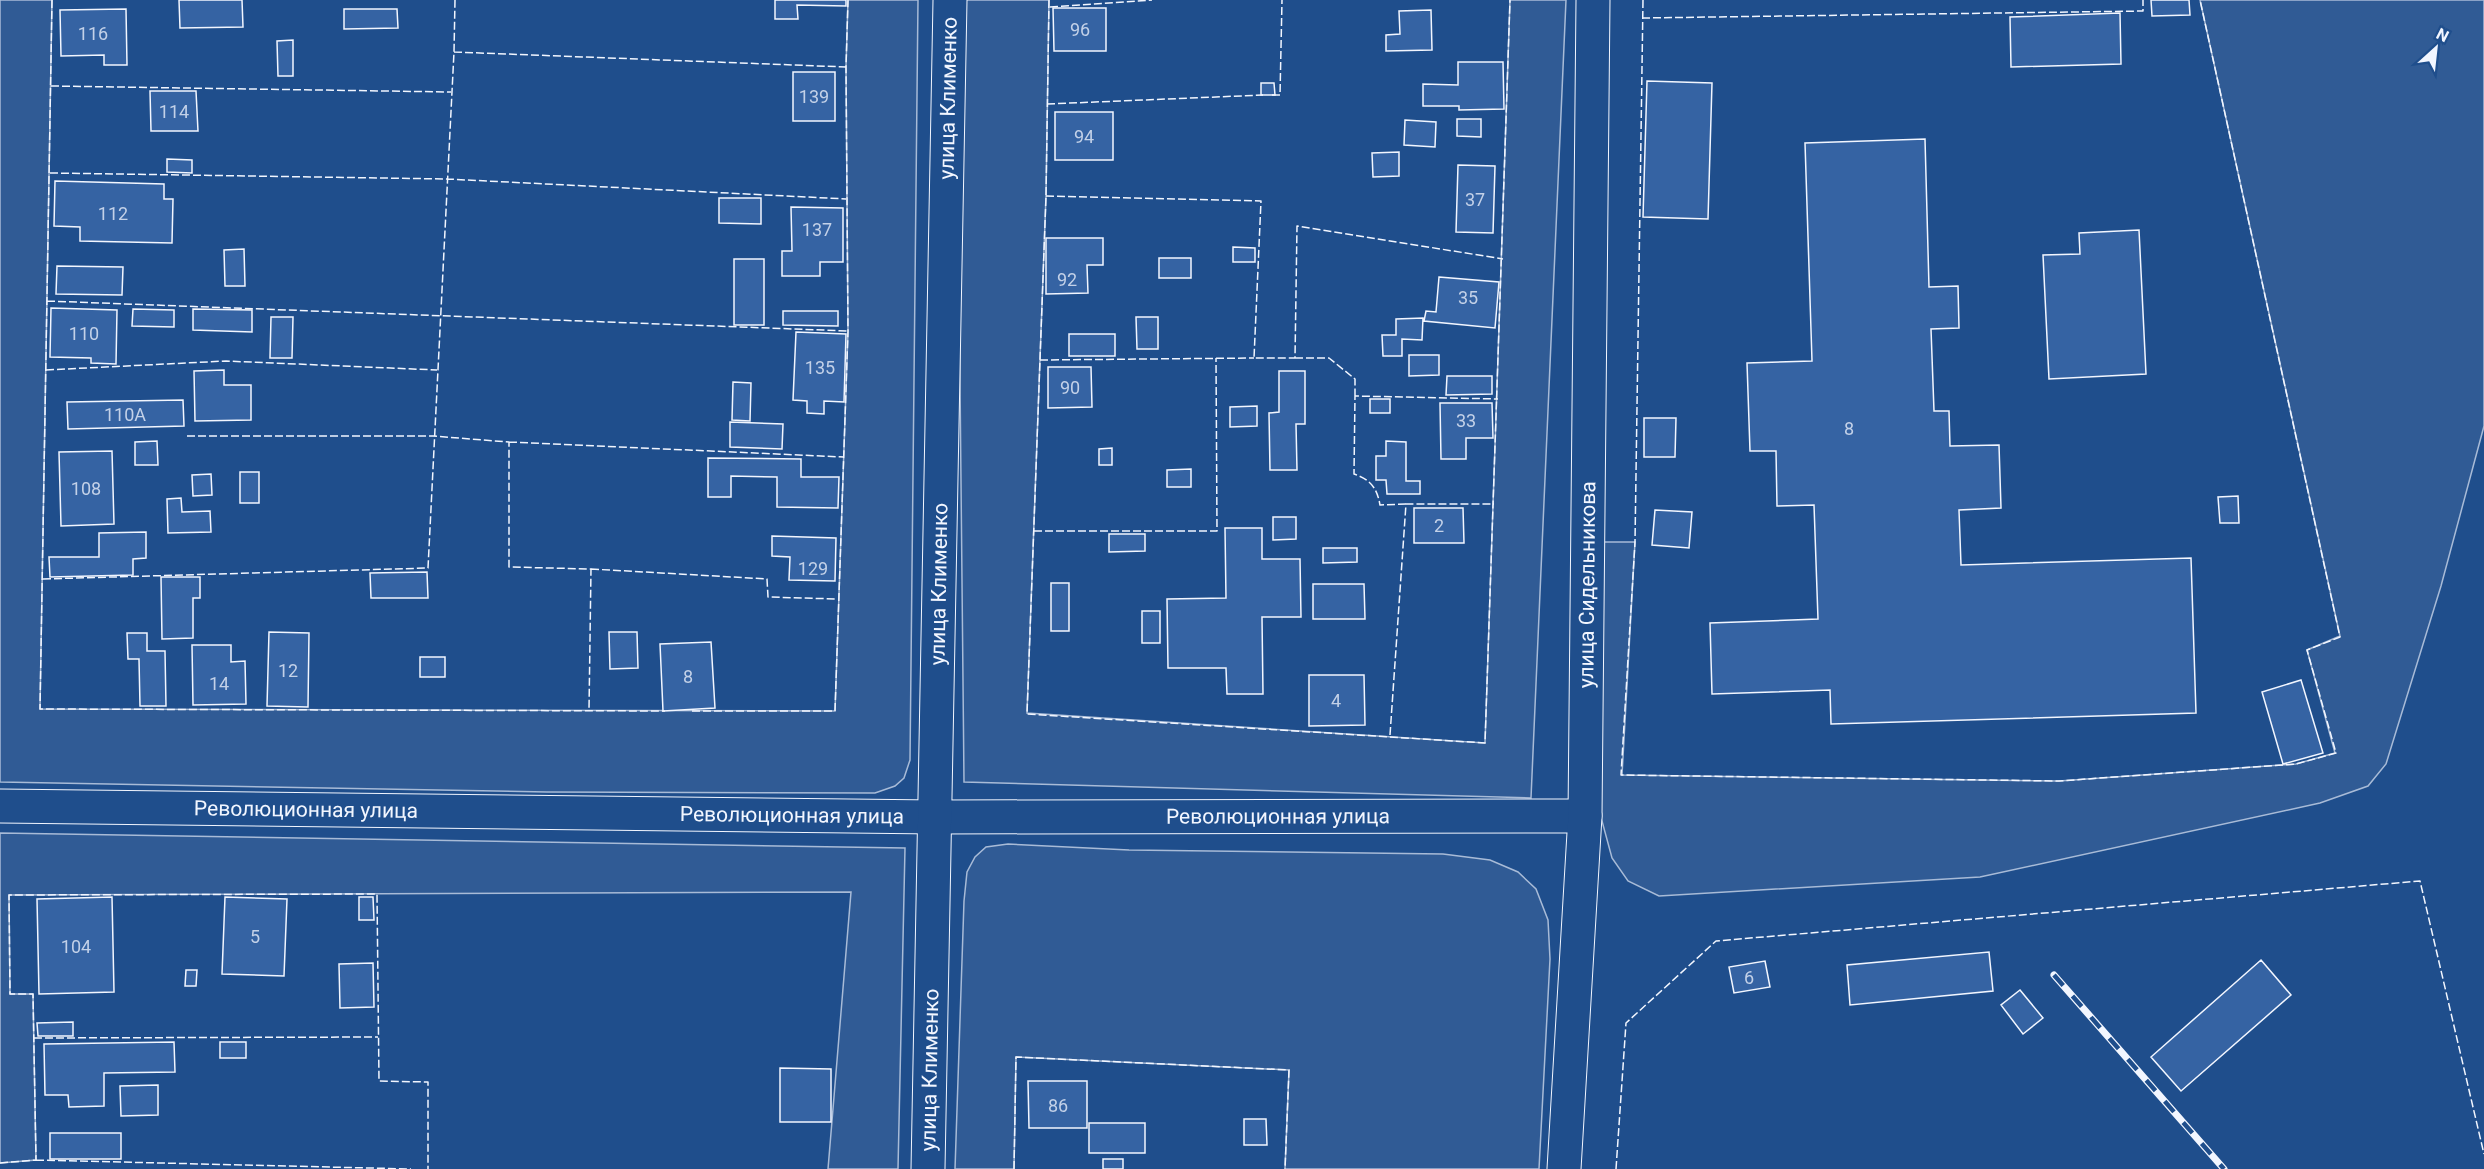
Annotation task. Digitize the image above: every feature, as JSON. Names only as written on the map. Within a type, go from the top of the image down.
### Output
[{"type":"street","name":"улица Клименко","points":[[928,1169],[950,0]]},
{"type":"street","name":"улица Сидельникова","points":[[1564,1169],[1585,816],[1593,0]]},
{"type":"street","name":"Революционная улица","points":[[0,806],[936,817],[1585,816]]},
{"type":"shaded area","points":[[0,0],[52,0],[40,709],[835,711],[848,331],[846,67],[848,0],[918,0],[910,760],[904,778],[895,786],[875,793],[547,792],[0,782]]},
{"type":"shaded area","points":[[963,0],[1049,0],[1046,196],[1027,713],[1485,743],[1510,0],[1566,0],[1531,798],[964,782],[958,180]]},
{"type":"shaded area","points":[[2200,0],[2484,0],[2484,426],[2441,586],[2386,764],[2368,786],[2320,803],[1980,877],[1659,896],[1628,881],[1612,858],[1599,810],[1603,542],[1635,542],[1622,775],[2059,781],[2296,764],[2335,753],[2307,650],[2340,636]]},
{"type":"shaded area","points":[[0,833],[905,848],[898,1169],[828,1169],[851,892],[9,895],[10,994],[33,994],[36,1160],[0,1163]]},
{"type":"shaded area","points":[[1008,844],[1129,850],[1443,854],[1490,860],[1518,872],[1536,889],[1548,920],[1550,959],[1539,1169],[1285,1169],[1289,1070],[1016,1057],[1014,1169],[955,1169],[964,901],[967,872],[975,857],[986,847]]},
{"type":"building","points":[[179,0],[242,0],[243,27],[180,28]]},
{"type":"building","points":[[775,0],[846,0],[846,6],[797,5],[798,19],[775,19]]},
{"type":"building","points":[[2151,0],[2189,0],[2190,15],[2152,16]]},
{"type":"building","points":[[1053,8],[1106,8],[1106,51],[1054,51]]},
{"type":"building","points":[[126,9],[127,65],[104,65],[104,55],[61,56],[60,10]]},
{"type":"building","points":[[344,9],[397,9],[398,28],[344,29]]},
{"type":"building","points":[[1431,10],[1432,50],[1386,51],[1386,35],[1400,34],[1399,11]]},
{"type":"building","points":[[2120,13],[2121,64],[2011,67],[2010,17]]},
{"type":"building","points":[[293,40],[293,76],[278,76],[277,41]]},
{"type":"building","points":[[1458,62],[1503,62],[1504,109],[1459,110],[1459,106],[1423,106],[1423,84],[1458,85]]},
{"type":"building","points":[[793,72],[835,72],[835,121],[793,121]]},
{"type":"building","points":[[1647,81],[1712,83],[1708,219],[1643,217]]},
{"type":"building","points":[[1261,83],[1274,83],[1275,95],[1261,95]]},
{"type":"building","points":[[150,91],[196,91],[198,131],[151,131]]},
{"type":"building","points":[[1055,112],[1113,112],[1113,160],[1055,160]]},
{"type":"building","points":[[1457,119],[1481,119],[1481,137],[1457,136]]},
{"type":"building","points":[[1405,120],[1436,122],[1435,147],[1404,145]]},
{"type":"building","points":[[1925,139],[1929,287],[1958,286],[1959,328],[1931,329],[1934,411],[1949,411],[1950,446],[1999,445],[2001,508],[1959,510],[1961,565],[2191,558],[2196,713],[1831,724],[1830,690],[1712,694],[1710,623],[1818,619],[1814,505],[1777,506],[1776,451],[1750,451],[1747,363],[1812,361],[1805,143]]},
{"type":"building","points":[[1399,152],[1399,176],[1373,177],[1372,153]]},
{"type":"building","points":[[167,159],[192,160],[192,173],[167,172]]},
{"type":"building","points":[[1458,165],[1495,166],[1493,233],[1456,232]]},
{"type":"building","points":[[55,181],[164,184],[164,199],[173,199],[172,243],[80,241],[80,227],[54,226]]},
{"type":"building","points":[[719,198],[761,198],[761,224],[719,223]]},
{"type":"building","points":[[791,207],[843,208],[843,262],[820,262],[820,276],[782,276],[782,251],[792,251]]},
{"type":"building","points":[[2139,230],[2146,374],[2049,379],[2043,255],[2080,254],[2079,233]]},
{"type":"building","points":[[1046,238],[1103,238],[1103,265],[1087,265],[1088,293],[1046,294]]},
{"type":"building","points":[[1233,247],[1255,248],[1255,262],[1233,262]]},
{"type":"building","points":[[244,249],[245,286],[225,286],[224,250]]},
{"type":"building","points":[[1159,258],[1191,258],[1191,278],[1159,278]]},
{"type":"building","points":[[734,259],[764,259],[764,325],[734,325]]},
{"type":"building","points":[[57,266],[123,267],[122,295],[56,294]]},
{"type":"building","points":[[1439,277],[1499,282],[1495,328],[1424,321],[1426,311],[1436,312]]},
{"type":"building","points":[[51,308],[117,310],[116,364],[91,363],[91,358],[50,357]]},
{"type":"building","points":[[133,309],[174,310],[174,327],[132,326]]},
{"type":"building","points":[[193,309],[252,310],[252,332],[193,330]]},
{"type":"building","points":[[783,311],[838,311],[838,326],[783,325]]},
{"type":"building","points":[[271,317],[293,317],[292,358],[270,358]]},
{"type":"building","points":[[1136,317],[1158,317],[1158,349],[1137,349]]},
{"type":"building","points":[[1423,318],[1422,340],[1402,339],[1402,356],[1383,356],[1382,335],[1396,335],[1396,319]]},
{"type":"building","points":[[796,332],[846,334],[844,402],[824,401],[824,414],[807,413],[807,401],[793,400]]},
{"type":"building","points":[[1069,334],[1115,334],[1115,356],[1069,356]]},
{"type":"building","points":[[1409,355],[1439,355],[1439,375],[1409,376]]},
{"type":"building","points":[[1048,367],[1091,367],[1092,407],[1048,408]]},
{"type":"building","points":[[224,370],[224,385],[251,385],[251,420],[195,421],[194,371]]},
{"type":"building","points":[[1279,371],[1305,371],[1305,424],[1296,424],[1297,470],[1270,470],[1269,413],[1279,412]]},
{"type":"building","points":[[1447,376],[1492,376],[1492,394],[1446,395]]},
{"type":"building","points":[[733,382],[751,383],[750,421],[732,420]]},
{"type":"building","points":[[1370,399],[1390,399],[1390,413],[1370,413]]},
{"type":"building","points":[[183,400],[184,426],[68,429],[67,402]]},
{"type":"building","points":[[1440,403],[1492,403],[1493,438],[1466,438],[1466,459],[1441,459]]},
{"type":"building","points":[[1257,406],[1257,426],[1230,427],[1230,407]]},
{"type":"building","points":[[1644,418],[1676,418],[1675,457],[1644,457]]},
{"type":"building","points":[[730,422],[783,424],[782,449],[730,447]]},
{"type":"building","points":[[157,441],[158,465],[135,465],[135,442]]},
{"type":"building","points":[[1386,441],[1406,442],[1406,481],[1420,481],[1420,494],[1387,494],[1386,480],[1376,480],[1376,456],[1386,456]]},
{"type":"building","points":[[1112,448],[1112,465],[1099,465],[1099,449]]},
{"type":"building","points":[[112,451],[114,524],[61,526],[59,452]]},
{"type":"building","points":[[708,458],[801,459],[801,477],[839,477],[838,508],[777,507],[777,477],[731,476],[731,497],[708,497]]},
{"type":"building","points":[[1191,469],[1191,487],[1167,487],[1167,470]]},
{"type":"building","points":[[240,472],[259,472],[259,503],[240,503]]},
{"type":"building","points":[[211,474],[212,495],[193,496],[192,475]]},
{"type":"building","points":[[2238,496],[2239,523],[2220,523],[2218,497]]},
{"type":"building","points":[[181,498],[182,512],[210,511],[211,532],[168,533],[167,499]]},
{"type":"building","points":[[1414,508],[1463,508],[1464,543],[1414,543]]},
{"type":"building","points":[[1655,510],[1692,512],[1689,548],[1652,545]]},
{"type":"building","points":[[1273,517],[1296,517],[1296,539],[1273,540]]},
{"type":"building","points":[[1225,528],[1262,528],[1262,559],[1300,559],[1301,617],[1262,617],[1263,694],[1227,694],[1226,668],[1168,668],[1167,599],[1226,598]]},
{"type":"building","points":[[146,532],[146,558],[133,559],[133,575],[50,577],[49,557],[99,557],[99,533]]},
{"type":"building","points":[[1109,534],[1145,534],[1145,551],[1109,552]]},
{"type":"building","points":[[772,536],[836,538],[835,581],[789,580],[790,557],[772,556]]},
{"type":"building","points":[[1323,548],[1357,548],[1357,562],[1323,563]]},
{"type":"building","points":[[427,572],[428,598],[371,598],[370,573]]},
{"type":"building","points":[[161,577],[200,577],[200,598],[193,598],[193,638],[162,639]]},
{"type":"building","points":[[1051,583],[1069,583],[1069,631],[1051,631]]},
{"type":"building","points":[[1313,584],[1364,584],[1365,619],[1313,619]]},
{"type":"building","points":[[1142,611],[1160,611],[1160,643],[1142,643]]},
{"type":"building","points":[[269,632],[309,633],[308,707],[267,706]]},
{"type":"building","points":[[609,632],[637,632],[638,668],[610,669]]},
{"type":"building","points":[[127,633],[147,633],[147,651],[165,651],[166,706],[140,706],[139,659],[128,659]]},
{"type":"building","points":[[711,642],[715,708],[663,711],[660,644]]},
{"type":"building","points":[[192,645],[231,645],[231,662],[245,661],[246,704],[193,705]]},
{"type":"building","points":[[420,657],[445,657],[445,677],[420,677]]},
{"type":"building","points":[[1309,675],[1364,675],[1365,725],[1309,726]]},
{"type":"building","points":[[2301,680],[2323,753],[2283,764],[2262,692]]},
{"type":"building","points":[[112,897],[114,992],[39,994],[37,899]]},
{"type":"building","points":[[225,897],[287,899],[284,976],[222,974]]},
{"type":"building","points":[[359,897],[373,897],[374,920],[359,920]]},
{"type":"building","points":[[1989,952],[1993,991],[1850,1005],[1847,965]]},
{"type":"building","points":[[2261,960],[2291,995],[2181,1091],[2151,1057]]},
{"type":"building","points":[[1765,961],[1770,987],[1734,993],[1729,967]]},
{"type":"building","points":[[373,963],[374,1007],[340,1008],[339,964]]},
{"type":"building","points":[[186,970],[197,970],[196,986],[185,986]]},
{"type":"building","points":[[2020,990],[2043,1018],[2023,1034],[2001,1005]]},
{"type":"building","points":[[73,1022],[73,1036],[38,1036],[37,1023]]},
{"type":"building","points":[[174,1042],[175,1072],[104,1073],[104,1106],[69,1107],[68,1095],[45,1095],[44,1044]]},
{"type":"building","points":[[220,1042],[246,1042],[246,1058],[220,1058]]},
{"type":"building","points":[[780,1068],[831,1069],[831,1122],[780,1122]]},
{"type":"building","points":[[1028,1081],[1087,1081],[1087,1128],[1029,1128]]},
{"type":"building","points":[[158,1085],[158,1115],[121,1116],[120,1086]]},
{"type":"building","points":[[1244,1119],[1266,1119],[1267,1145],[1244,1145]]},
{"type":"building","points":[[1089,1123],[1145,1123],[1145,1153],[1089,1153]]},
{"type":"building","points":[[50,1133],[121,1133],[121,1159],[50,1159]]},
{"type":"building","points":[[1103,1159],[1123,1159],[1123,1169],[1103,1169]]},
{"type":"railway","points":[[2054,975],[2224,1169]]},
{"type":"fence","points":[[52,0],[40,709],[665,711]]},
{"type":"fence","points":[[43,579],[428,568],[455,0]]},
{"type":"fence","points":[[692,711],[835,711],[848,331],[846,67],[848,0]]},
{"type":"fence","points":[[1049,0],[1046,196],[1027,714],[1485,743],[1510,0]]},
{"type":"fence","points":[[1050,7],[1152,0]]},
{"type":"fence","points":[[1272,95],[1280,95],[1282,0]]},
{"type":"fence","points":[[1643,0],[1635,542],[1621,775],[2059,781],[2296,764],[2336,753],[2307,650],[2340,637],[2200,0]]},
{"type":"fence","points":[[1642,18],[2143,11],[2143,0]]},
{"type":"fence","points":[[454,52],[846,67]]},
{"type":"fence","points":[[51,86],[451,92]]},
{"type":"fence","points":[[1047,104],[1263,95]]},
{"type":"fence","points":[[50,173],[447,179],[846,199]]},
{"type":"fence","points":[[1046,196],[1261,201],[1254,358],[1295,358],[1297,226],[1503,259]]},
{"type":"fence","points":[[47,301],[848,331]]},
{"type":"fence","points":[[1034,531],[1217,531],[1216,358]]},
{"type":"fence","points":[[1040,360],[1254,358]]},
{"type":"fence","points":[[1295,358],[1329,358],[1355,379],[1355,396]]},
{"type":"fence","points":[[46,370],[226,361],[437,370]]},
{"type":"fence","points":[[1406,504],[1380,505],[1372,485],[1354,474],[1355,396],[1498,399]]},
{"type":"fence","points":[[187,436],[433,436],[509,442],[509,567],[591,569],[589,710]]},
{"type":"fence","points":[[509,442],[844,457]]},
{"type":"fence","points":[[1390,735],[1406,504],[1494,504]]},
{"type":"fence","points":[[591,569],[767,579],[768,597],[837,599]]},
{"type":"fence","points":[[1616,1169],[1626,1023],[1716,941],[2420,881],[2484,1154]]},
{"type":"fence","points":[[0,1163],[36,1160],[33,994],[10,994],[9,895],[377,894],[379,1081],[428,1082],[428,1169]]},
{"type":"fence","points":[[34,1038],[378,1037]]},
{"type":"fence","points":[[1014,1169],[1016,1057],[1289,1070],[1285,1169]]},
{"type":"fence","points":[[36,1160],[411,1169]]}]
